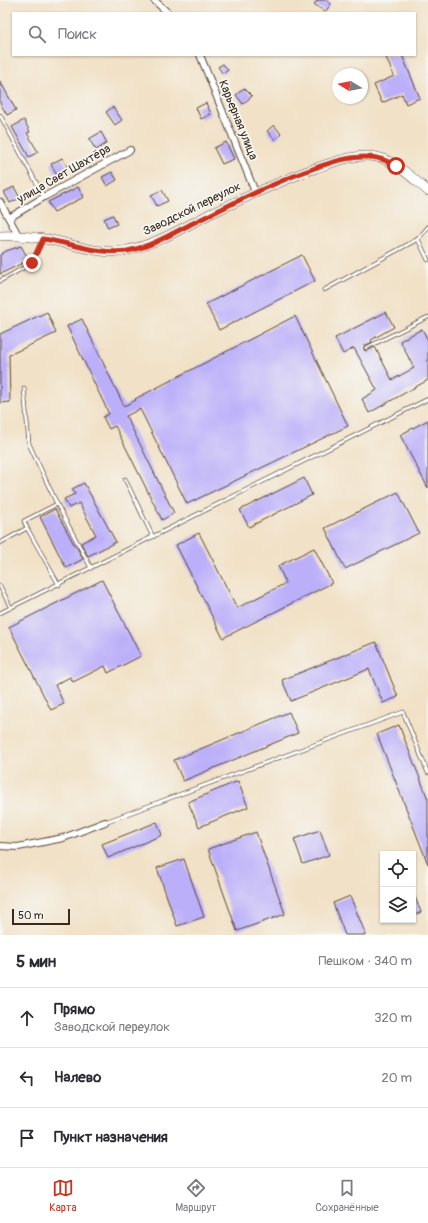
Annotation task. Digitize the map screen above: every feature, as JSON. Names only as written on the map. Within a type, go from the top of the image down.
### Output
[{"type":"main road","name":"Заводской переулок","points":[[0,236],[18,235],[97,250],[113,252],[127,251],[150,244],[255,192],[325,165],[347,158],[366,156],[382,159],[396,166],[428,191]]},
{"type":"street","points":[[154,0],[167,12]]},
{"type":"street","name":"Карьерная улица","points":[[200,56],[255,192]]},
{"type":"street","name":"улица Свет Шахтёра","points":[[9,218],[130,150]]},
{"type":"street","name":"улица Свет Шахтёра","points":[[0,202],[18,235]]},
{"type":"street","points":[[0,846],[18,847],[63,838],[105,822]]},
{"type":"lane","points":[[0,115],[44,197]]},
{"type":"lane","points":[[324,290],[418,239],[428,227]]},
{"type":"lane","points":[[0,281],[32,263],[43,239]]},
{"type":"lane","points":[[418,239],[428,260]]},
{"type":"lane","points":[[366,348],[428,318]]},
{"type":"lane","points":[[24,388],[29,444],[57,504],[91,568]]},
{"type":"lane","points":[[0,613],[59,585],[428,399]]},
{"type":"lane","points":[[125,479],[153,537]]},
{"type":"lane","points":[[57,504],[24,521],[59,585]]},
{"type":"lane","points":[[0,543],[27,528]]},
{"type":"lane","points":[[0,586],[11,608]]},
{"type":"lane","points":[[105,822],[403,712],[428,773]]},
{"type":"building","points":[[318,0],[326,0],[331,4],[325,12],[314,4]]},
{"type":"building","points":[[385,56],[402,56],[420,98],[406,104],[402,94],[382,103],[374,85],[394,76]]},
{"type":"building","points":[[223,64],[228,70],[223,74],[218,67]]},
{"type":"building","points":[[0,81],[16,110],[7,115],[0,103]]},
{"type":"building","points":[[244,88],[252,96],[243,104],[236,95]]},
{"type":"building","points":[[206,103],[211,114],[201,119],[196,108]]},
{"type":"building","points":[[113,107],[122,120],[115,125],[106,112]]},
{"type":"building","points":[[24,120],[30,132],[27,133],[38,152],[29,157],[12,127]]},
{"type":"building","points":[[274,125],[281,134],[275,140],[267,131]]},
{"type":"building","points":[[101,132],[107,143],[96,150],[89,139]]},
{"type":"building","points":[[226,142],[234,159],[222,164],[214,148]]},
{"type":"building","points":[[62,158],[68,168],[56,174],[51,164]]},
{"type":"building","points":[[112,172],[117,180],[107,186],[102,177]]},
{"type":"building","points":[[14,187],[20,198],[10,203],[4,192]]},
{"type":"building","points":[[78,187],[84,197],[54,212],[48,202]]},
{"type":"building","points":[[162,190],[168,201],[157,206],[151,195]]},
{"type":"building","points":[[113,215],[117,224],[108,228],[104,219]]},
{"type":"building","points":[[21,246],[29,260],[0,274],[0,255],[6,251]]},
{"type":"building","points":[[302,255],[315,281],[219,330],[206,304]]},
{"type":"building","points":[[47,312],[56,333],[9,355],[10,402],[0,403],[0,334]]},
{"type":"building","points":[[386,312],[394,327],[371,340],[372,342],[364,346],[364,350],[367,351],[375,347],[392,380],[414,368],[400,341],[422,329],[428,340],[428,380],[369,413],[362,399],[377,390],[354,348],[343,354],[335,338]]},
{"type":"building","points":[[295,316],[348,426],[187,504],[140,409],[126,416],[174,513],[162,520],[115,426],[109,429],[103,417],[109,414],[67,326],[82,319],[124,406]]},
{"type":"building","points":[[428,420],[428,488],[400,435]]},
{"type":"building","points":[[304,478],[312,495],[249,527],[240,510]]},
{"type":"building","points":[[84,483],[116,542],[88,556],[81,543],[96,535],[79,503],[69,508],[64,499],[75,494],[72,489]]},
{"type":"building","points":[[398,492],[419,533],[345,569],[325,528]]},
{"type":"building","points":[[55,509],[83,559],[66,568],[40,517]]},
{"type":"building","points":[[199,533],[237,608],[286,583],[278,566],[314,548],[332,583],[223,638],[176,545]]},
{"type":"building","points":[[102,580],[141,656],[108,673],[105,666],[73,682],[70,677],[55,685],[64,704],[51,710],[9,627]]},
{"type":"building","points":[[376,642],[398,697],[383,703],[369,669],[291,701],[282,680]]},
{"type":"building","points":[[289,712],[298,733],[183,781],[174,760]]},
{"type":"building","points":[[399,725],[428,799],[428,864],[377,734]]},
{"type":"building","points":[[238,781],[248,807],[199,827],[188,802]]},
{"type":"building","points":[[157,822],[162,835],[108,858],[102,844]]},
{"type":"building","points":[[320,830],[329,855],[303,864],[294,839]]},
{"type":"building","points":[[256,832],[285,914],[237,931],[208,849]]},
{"type":"building","points":[[184,859],[204,917],[177,926],[157,868]]},
{"type":"building","points":[[350,896],[366,935],[345,935],[333,903]]},
{"type":"building","points":[[416,900],[421,912],[416,914]]},
{"type":"route","points":[[32,263],[43,239],[97,250],[113,252],[127,251],[150,244],[255,192],[302,173],[347,158],[366,156],[373,157],[382,159],[396,166]]}]
